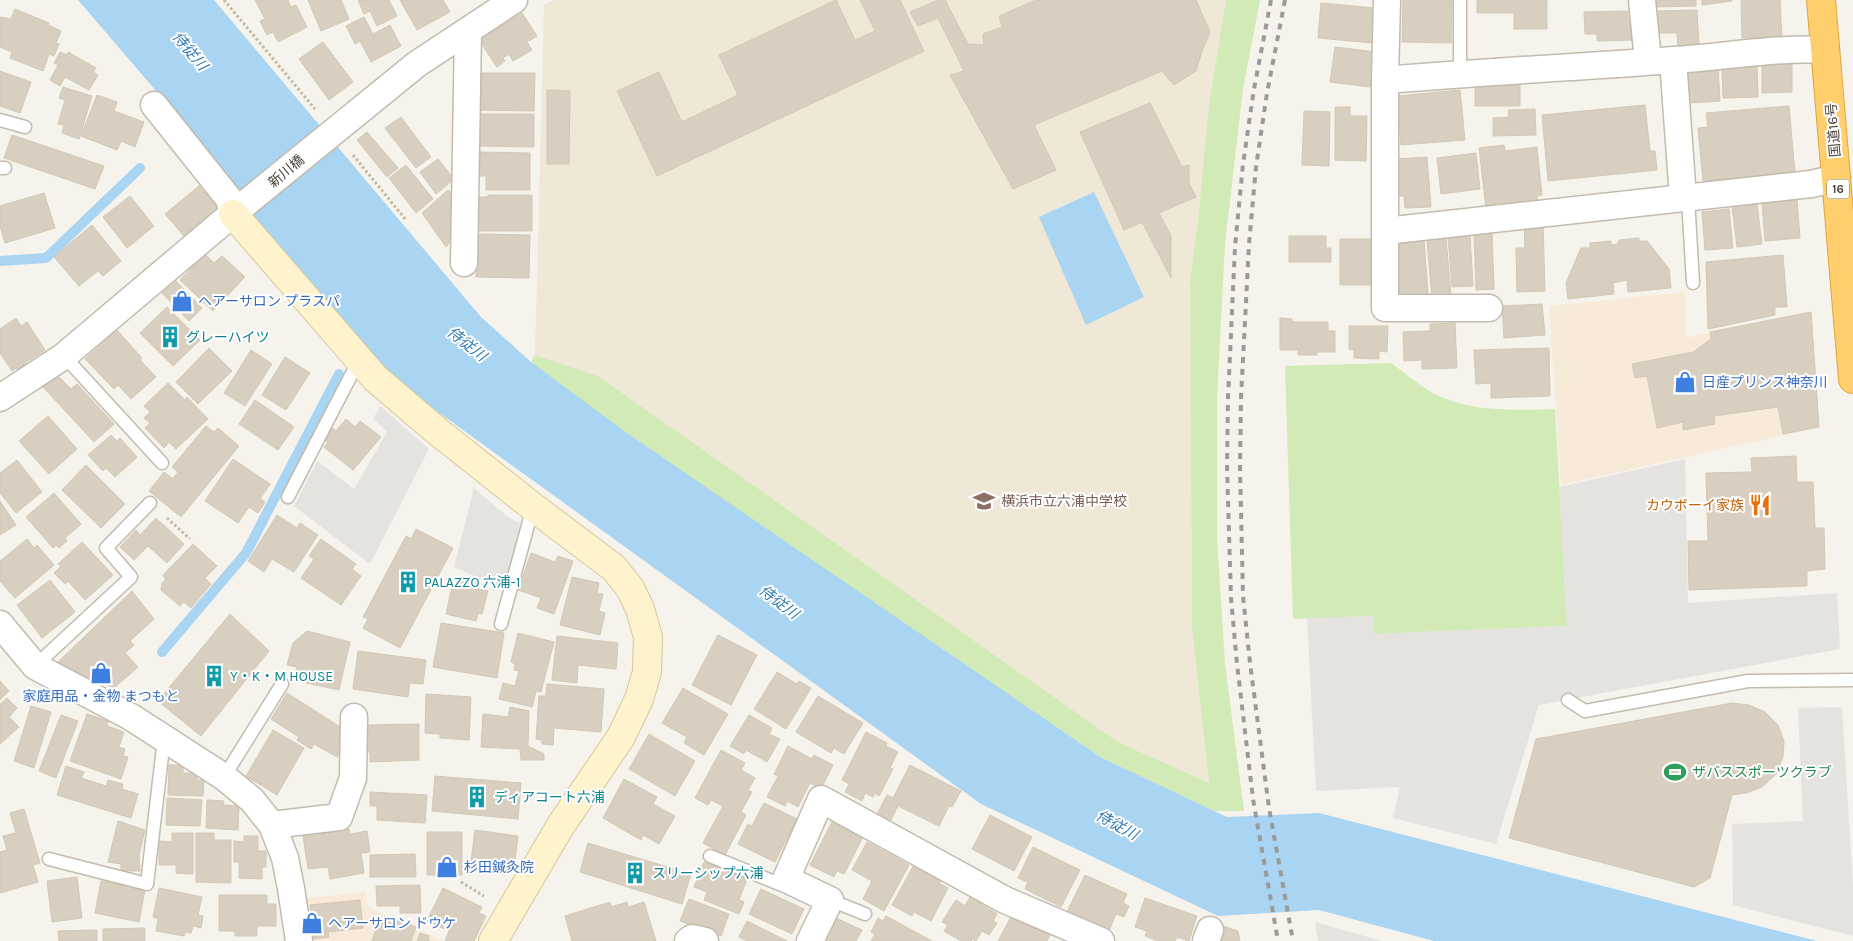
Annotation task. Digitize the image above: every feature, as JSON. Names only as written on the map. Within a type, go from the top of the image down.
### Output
[{"type":"highway","name":"国道16号","points":[[1821,0],[1853,379]]},
{"type":"street","name":"新川橋","points":[[0,398],[64,356],[327,136],[417,64],[514,0]]},
{"type":"street","points":[[1387,0],[1385,308],[1489,308]]},
{"type":"street","points":[[1642,0],[1661,61],[1686,198]]},
{"type":"street","points":[[464,264],[468,30]]},
{"type":"street","points":[[1385,80],[1460,73],[1661,61],[1800,48],[1826,50]]},
{"type":"street","points":[[154,105],[375,378],[437,431],[614,568],[630,588],[640,609],[648,637],[647,672],[640,699],[621,737],[561,825],[493,941]]},
{"type":"street","points":[[1384,231],[1811,184],[1837,178]]},
{"type":"street","points":[[0,624],[35,666],[130,717],[224,777],[252,800],[272,825],[284,858],[290,880],[299,941]]},
{"type":"street","points":[[272,825],[339,817],[353,778],[354,717]]},
{"type":"street","points":[[810,941],[830,900],[786,879],[821,799],[1005,900],[1101,941]]},
{"type":"street","points":[[688,941],[692,938],[705,941]]},
{"type":"lane","points":[[1460,0],[1460,73]]},
{"type":"lane","points":[[0,120],[25,127]]},
{"type":"lane","points":[[1686,198],[1693,282]]},
{"type":"lane","points":[[64,356],[162,462]]},
{"type":"lane","points":[[288,497],[359,360]]},
{"type":"lane","points":[[35,666],[131,578],[106,548],[150,503]]},
{"type":"lane","points":[[501,624],[533,507]]},
{"type":"lane","points":[[1568,700],[1584,711],[1748,681],[1853,680]]},
{"type":"lane","points":[[224,777],[282,684]]},
{"type":"lane","points":[[48,859],[147,884],[164,740]]},
{"type":"lane","points":[[710,856],[782,885],[786,879]]},
{"type":"lane","points":[[830,900],[865,914]]},
{"type":"path","points":[[150,503],[190,539]]},
{"type":"shaded area","name":"横浜市立六浦中学校","points":[[554,0],[1226,0],[1209,105],[1198,221],[1190,280],[1192,627],[1209,783],[1118,742],[598,376],[535,355],[544,5]]},
{"type":"shaded area","name":"日産プリンス神奈川","points":[[1685,292],[1686,338],[1811,312],[1819,427],[1561,485],[1549,306]]},
{"type":"shaded area","points":[[380,406],[429,449],[370,564],[294,506],[317,461],[354,489],[387,432],[373,419]]},
{"type":"shaded area","points":[[1685,459],[1688,603],[1837,593],[1840,649],[1539,705],[1496,844],[1393,818],[1400,787],[1316,791],[1307,618],[1374,616],[1374,634],[1567,626],[1559,487]]},
{"type":"shaded area","points":[[474,488],[508,517],[523,525],[505,589],[454,567]]},
{"type":"shaded area","points":[[1842,707],[1853,885],[1853,936],[1733,905],[1732,824],[1803,821],[1798,708]]},
{"type":"shaded area","points":[[366,892],[368,907],[443,941],[307,941],[301,899]]},
{"type":"shaded area","points":[[1315,922],[1382,941],[1318,941]]},
{"type":"green space","points":[[1226,0],[1260,0],[1243,89],[1225,244],[1217,398],[1217,538],[1225,664],[1244,811],[1214,811],[1102,758],[620,429],[531,362],[535,355],[598,376],[1118,742],[1209,783],[1192,627],[1190,280],[1198,221],[1209,105]]},
{"type":"green space","points":[[1391,363],[1429,391],[1459,403],[1490,409],[1555,409],[1567,626],[1374,634],[1373,616],[1293,619],[1285,366]]},
{"type":"water","name":"侍従川","points":[[78,0],[214,0],[481,317],[531,362],[624,431],[1102,758],[1227,817],[1319,813],[1817,941],[1434,941],[1319,910],[1218,916],[981,804],[398,383],[235,194],[157,92]]},
{"type":"water","points":[[1094,192],[1144,297],[1086,325],[1039,217]]},
{"type":"building","points":[[255,0],[288,0],[291,7],[296,5],[307,27],[278,42],[273,32],[267,35],[260,21],[265,19]]},
{"type":"building","points":[[308,0],[341,0],[349,19],[321,31]]},
{"type":"building","points":[[358,0],[389,0],[397,16],[377,26],[370,11],[364,14]]},
{"type":"building","points":[[400,0],[443,0],[450,12],[417,30]]},
{"type":"building","points":[[836,0],[855,40],[875,31],[860,0],[900,0],[924,51],[657,176],[617,91],[659,72],[682,122],[738,95],[719,55]]},
{"type":"building","points":[[938,0],[945,0],[968,44],[984,45],[983,34],[1002,27],[999,16],[1036,0],[1196,0],[1210,32],[1196,71],[1174,85],[1162,71],[1034,125],[1056,170],[1013,189],[950,75],[964,71],[938,18],[918,26],[910,12]]},
{"type":"building","points":[[1403,0],[1452,0],[1451,43],[1402,42]]},
{"type":"building","points":[[1477,0],[1547,0],[1547,29],[1514,29],[1514,13],[1477,13]]},
{"type":"building","points":[[1655,0],[1696,0],[1696,6],[1655,7]]},
{"type":"building","points":[[1702,0],[1732,0],[1732,1],[1702,5]]},
{"type":"building","points":[[1741,0],[1780,0],[1782,37],[1742,38]]},
{"type":"building","points":[[1321,3],[1375,8],[1372,43],[1318,38]]},
{"type":"building","points":[[15,9],[49,23],[48,25],[61,31],[56,43],[59,44],[54,56],[49,54],[43,71],[10,58],[12,52],[0,47],[0,17],[11,19]]},
{"type":"building","points":[[1697,10],[1699,45],[1678,46],[1677,33],[1657,33],[1657,11]]},
{"type":"building","points":[[1628,11],[1628,20],[1634,20],[1634,40],[1597,41],[1597,34],[1585,34],[1584,12]]},
{"type":"building","points":[[522,13],[537,36],[527,42],[532,50],[513,61],[509,54],[503,58],[505,61],[497,67],[479,40]]},
{"type":"building","points":[[364,17],[373,34],[390,25],[401,46],[371,62],[360,41],[355,44],[346,26]]},
{"type":"building","points":[[323,42],[353,82],[329,100],[299,59]]},
{"type":"building","points":[[1335,47],[1376,52],[1371,87],[1330,82]]},
{"type":"building","points":[[60,52],[67,55],[68,52],[96,68],[93,72],[98,75],[89,90],[65,77],[60,86],[50,80],[58,65],[54,63]]},
{"type":"building","points":[[1762,60],[1792,60],[1792,92],[1762,93]]},
{"type":"building","points":[[1757,65],[1758,97],[1723,98],[1722,67]]},
{"type":"building","points":[[1718,66],[1720,101],[1688,103],[1686,68]]},
{"type":"building","points":[[0,71],[31,82],[20,113],[0,106]]},
{"type":"building","points":[[481,73],[535,73],[534,111],[474,110],[474,87],[481,87]]},
{"type":"building","points":[[1475,82],[1520,82],[1520,106],[1475,106]]},
{"type":"building","points":[[63,87],[92,96],[79,139],[62,133],[64,125],[58,124],[65,100],[59,98]]},
{"type":"building","points":[[547,90],[570,91],[569,164],[547,164]]},
{"type":"building","points":[[1460,90],[1465,140],[1401,145],[1397,96]]},
{"type":"building","points":[[97,95],[117,102],[114,111],[144,122],[135,147],[121,141],[117,150],[81,136]]},
{"type":"building","points":[[1150,103],[1182,167],[1189,165],[1189,183],[1196,197],[1159,213],[1171,236],[1171,278],[1142,222],[1124,230],[1080,132]]},
{"type":"building","points":[[1645,105],[1650,151],[1655,151],[1657,170],[1548,181],[1542,115]]},
{"type":"building","points":[[1789,106],[1795,173],[1703,181],[1698,128],[1708,127],[1706,113]]},
{"type":"building","points":[[1335,107],[1350,107],[1350,116],[1367,116],[1366,161],[1335,160]]},
{"type":"building","points":[[1535,109],[1536,135],[1493,136],[1493,118],[1509,117],[1508,110]]},
{"type":"building","points":[[1304,111],[1330,112],[1329,166],[1302,165]]},
{"type":"building","points":[[476,114],[534,114],[534,147],[480,146],[480,134],[476,134]]},
{"type":"building","points":[[401,117],[431,157],[416,168],[385,128]]},
{"type":"building","points":[[367,132],[398,168],[387,177],[357,140]]},
{"type":"building","points":[[12,135],[104,166],[95,189],[4,158]]},
{"type":"building","points":[[1504,145],[1505,151],[1537,147],[1542,195],[1537,196],[1538,202],[1486,208],[1479,148]]},
{"type":"building","points":[[479,152],[530,153],[530,190],[486,190],[486,176],[479,176]]},
{"type":"building","points":[[1476,153],[1480,189],[1441,194],[1437,158]]},
{"type":"building","points":[[1427,157],[1431,207],[1405,208],[1404,196],[1398,196],[1395,159]]},
{"type":"building","points":[[438,159],[454,179],[436,194],[420,172]]},
{"type":"building","points":[[406,165],[433,199],[416,213],[389,178]]},
{"type":"building","points":[[199,186],[218,208],[184,236],[165,214]]},
{"type":"building","points":[[448,190],[453,195],[453,239],[446,247],[422,213]]},
{"type":"building","points":[[44,193],[55,228],[5,243],[0,226],[0,206]]},
{"type":"building","points":[[488,195],[532,195],[532,231],[474,231],[474,197],[488,197]]},
{"type":"building","points":[[130,196],[154,226],[127,248],[103,217]]},
{"type":"building","points":[[1797,200],[1800,238],[1765,241],[1762,203]]},
{"type":"building","points":[[1757,204],[1762,244],[1737,247],[1732,206]]},
{"type":"building","points":[[1729,209],[1733,248],[1705,250],[1702,212]]},
{"type":"building","points":[[1524,224],[1543,224],[1545,291],[1517,292],[1516,248],[1525,248]]},
{"type":"building","points":[[92,225],[121,261],[103,276],[98,271],[79,286],[54,257]]},
{"type":"building","points":[[1492,230],[1494,289],[1476,290],[1474,234],[1477,234],[1477,231]]},
{"type":"building","points":[[477,234],[530,235],[529,278],[476,277]]},
{"type":"building","points":[[1470,235],[1473,286],[1452,287],[1448,236]]},
{"type":"building","points":[[1289,236],[1326,236],[1326,248],[1331,248],[1331,262],[1289,262]]},
{"type":"building","points":[[1446,238],[1451,296],[1432,298],[1427,240]]},
{"type":"building","points":[[1639,238],[1639,241],[1647,241],[1669,269],[1671,288],[1628,292],[1627,280],[1613,283],[1614,294],[1568,299],[1566,283],[1581,248],[1590,248],[1590,243],[1611,241],[1611,245],[1618,244],[1619,240]]},
{"type":"building","points":[[1340,239],[1375,239],[1375,285],[1340,285]]},
{"type":"building","points":[[1424,240],[1428,294],[1400,296],[1395,243]]},
{"type":"building","points":[[205,254],[214,263],[222,256],[245,277],[213,311],[180,280]]},
{"type":"building","points":[[1783,255],[1787,307],[1775,307],[1775,315],[1708,329],[1706,262]]},
{"type":"building","name":"ヘアーサロン プラスパ","points":[[176,281],[202,308],[189,321],[162,293]]},
{"type":"building","points":[[1542,304],[1545,335],[1504,338],[1502,306]]},
{"type":"building","name":"グレーハイツ","points":[[167,307],[200,340],[173,366],[140,333]]},
{"type":"building","points":[[1811,312],[1819,427],[1783,434],[1778,407],[1714,416],[1715,424],[1683,430],[1683,422],[1657,428],[1647,376],[1635,378],[1632,364],[1693,352],[1711,339],[1710,332]]},
{"type":"building","points":[[16,318],[21,326],[27,322],[45,350],[26,362],[28,366],[19,371],[16,368],[12,371],[0,353],[0,329]]},
{"type":"building","points":[[1280,318],[1292,319],[1292,322],[1328,322],[1328,331],[1335,331],[1335,352],[1317,352],[1317,355],[1298,355],[1298,350],[1280,350]]},
{"type":"building","points":[[1455,323],[1457,368],[1422,369],[1422,360],[1404,361],[1403,332],[1430,331],[1430,324]]},
{"type":"building","points":[[1349,326],[1388,326],[1387,352],[1379,351],[1379,359],[1354,358],[1354,350],[1349,349]]},
{"type":"building","points":[[117,330],[156,377],[131,399],[118,385],[114,389],[85,359]]},
{"type":"building","points":[[209,348],[232,371],[198,404],[176,382]]},
{"type":"building","points":[[1549,348],[1550,396],[1491,398],[1491,383],[1476,384],[1474,350]]},
{"type":"building","points":[[251,350],[272,364],[245,406],[224,393]]},
{"type":"building","points":[[285,357],[310,373],[286,410],[262,395]]},
{"type":"building","points":[[57,375],[71,389],[77,384],[114,424],[94,442],[43,387]]},
{"type":"building","points":[[168,383],[185,400],[187,397],[208,419],[176,449],[169,442],[164,448],[145,428],[150,423],[144,418],[150,412],[144,406]]},
{"type":"building","points":[[255,400],[294,427],[278,450],[239,424]]},
{"type":"building","points":[[48,416],[77,449],[49,474],[19,441]]},
{"type":"building","points":[[346,419],[355,427],[360,421],[381,437],[353,470],[324,447],[328,442],[324,439],[333,428],[336,431]]},
{"type":"building","points":[[206,426],[214,432],[218,428],[239,446],[181,517],[149,491],[164,472],[173,479],[178,472],[172,467]]},
{"type":"building","points":[[111,435],[117,441],[120,438],[137,457],[115,477],[106,468],[103,471],[88,455]]},
{"type":"building","name":"カウボーイ家族","points":[[1796,456],[1797,482],[1813,482],[1815,528],[1824,528],[1825,569],[1807,571],[1807,586],[1689,590],[1688,541],[1708,541],[1706,473],[1752,472],[1751,458]]},
{"type":"building","points":[[233,459],[270,484],[260,499],[265,502],[258,513],[249,507],[238,523],[205,501]]},
{"type":"building","points":[[17,460],[42,492],[16,513],[0,493],[0,473]]},
{"type":"building","points":[[86,465],[125,504],[101,528],[62,490]]},
{"type":"building","points":[[54,493],[81,524],[65,538],[67,541],[59,548],[56,545],[53,548],[26,517]]},
{"type":"building","points":[[0,501],[16,525],[0,535]]},
{"type":"building","points":[[277,515],[297,528],[300,523],[318,535],[294,572],[272,559],[264,572],[248,561]]},
{"type":"building","points":[[156,518],[184,544],[167,563],[148,546],[134,560],[120,547],[136,530],[140,535]]},
{"type":"building","name":"PALAZZO 六浦-1","points":[[416,529],[453,548],[400,648],[363,628],[368,619],[363,617],[406,536],[411,539]]},
{"type":"building","points":[[27,539],[34,548],[37,545],[54,565],[15,598],[0,581],[0,561]]},
{"type":"building","points":[[321,539],[356,564],[352,569],[361,576],[341,605],[301,578],[314,559],[309,556]]},
{"type":"building","points":[[82,542],[113,575],[85,600],[68,581],[65,584],[54,573],[61,566],[58,564]]},
{"type":"building","points":[[193,544],[217,566],[205,578],[211,584],[191,608],[184,602],[180,606],[161,590],[162,583],[166,580],[163,575]]},
{"type":"building","points":[[531,553],[555,562],[558,556],[573,561],[554,614],[537,608],[541,598],[518,590]]},
{"type":"building","points":[[572,577],[599,583],[597,593],[603,594],[599,611],[605,613],[600,635],[560,625]]},
{"type":"building","points":[[50,580],[75,612],[42,638],[17,605]]},
{"type":"building","points":[[459,580],[479,584],[478,589],[488,591],[482,614],[478,613],[476,621],[446,614],[452,586],[457,587]]},
{"type":"building","points":[[132,591],[154,619],[130,641],[134,645],[125,653],[138,667],[114,688],[56,664]]},
{"type":"building","name":"Y・K・M HOUSE","points":[[230,614],[269,651],[201,736],[158,701]]},
{"type":"building","points":[[441,623],[504,633],[497,678],[433,667]]},
{"type":"building","points":[[307,631],[350,642],[339,690],[293,680],[297,667],[287,665],[293,643]]},
{"type":"building","points":[[518,633],[554,642],[541,692],[536,691],[532,707],[499,699],[503,683],[515,686],[519,671],[514,670],[515,664],[511,662]]},
{"type":"building","points":[[718,635],[757,655],[731,705],[692,685]]},
{"type":"building","points":[[557,636],[618,643],[616,669],[578,665],[577,683],[552,680]]},
{"type":"building","points":[[358,651],[426,660],[423,684],[410,683],[408,697],[353,689]]},
{"type":"building","points":[[777,672],[797,684],[799,681],[811,688],[786,729],[754,709]]},
{"type":"building","points":[[0,681],[9,691],[0,700]]},
{"type":"building","points":[[547,684],[604,689],[601,732],[554,728],[553,745],[542,744],[542,740],[536,739],[539,696],[546,696]]},
{"type":"building","points":[[683,688],[728,714],[704,755],[684,743],[687,737],[662,723]]},
{"type":"building","points":[[287,693],[345,730],[338,741],[344,745],[337,757],[314,744],[311,749],[297,740],[299,737],[271,719]]},
{"type":"building","points":[[426,694],[471,697],[469,740],[440,738],[440,734],[425,733]]},
{"type":"building","points":[[818,696],[863,723],[844,754],[834,748],[831,753],[796,732]]},
{"type":"building","points":[[7,698],[17,708],[9,717],[19,727],[0,744],[0,704]]},
{"type":"building","points":[[1732,703],[1749,705],[1765,712],[1778,725],[1784,741],[1783,757],[1776,774],[1762,787],[1746,793],[1732,795],[1710,878],[1694,887],[1509,838],[1536,739]]},
{"type":"building","points":[[31,706],[51,712],[34,768],[14,761]]},
{"type":"building","points":[[510,707],[529,711],[528,746],[544,754],[544,760],[521,760],[520,749],[481,747],[483,714],[508,717]]},
{"type":"building","points":[[87,714],[108,721],[107,726],[124,732],[119,747],[125,749],[123,756],[128,757],[121,779],[70,761]]},
{"type":"building","points":[[61,715],[78,721],[56,778],[39,771]]},
{"type":"building","points":[[749,715],[772,728],[769,734],[780,739],[767,762],[746,750],[744,754],[730,746]]},
{"type":"building","points":[[419,724],[419,760],[370,762],[370,752],[362,752],[362,737],[367,736],[367,725]]},
{"type":"building","points":[[273,730],[304,748],[277,795],[246,776]]},
{"type":"building","points":[[866,732],[887,743],[886,746],[898,752],[890,768],[893,769],[879,796],[875,793],[873,797],[865,793],[862,801],[845,792],[849,784],[842,780]]},
{"type":"building","points":[[649,734],[695,761],[675,796],[629,769]]},
{"type":"building","points":[[788,746],[812,759],[814,755],[833,765],[821,789],[810,783],[798,807],[787,801],[785,806],[767,797],[778,776],[774,774]]},
{"type":"building","points":[[721,750],[745,763],[741,770],[755,778],[748,790],[752,792],[741,812],[746,815],[725,855],[703,843],[723,806],[711,800],[708,805],[695,798]]},
{"type":"building","points":[[169,765],[183,765],[183,773],[197,773],[197,780],[204,780],[203,796],[168,795]]},
{"type":"building","points":[[910,765],[961,791],[952,807],[949,806],[939,826],[898,806],[891,820],[877,814],[887,795],[893,798]]},
{"type":"building","points":[[66,766],[84,772],[81,778],[106,786],[108,780],[123,784],[122,789],[138,794],[131,818],[57,795]]},
{"type":"building","name":"ディアコート六浦","points":[[435,776],[521,783],[518,819],[432,811]]},
{"type":"building","points":[[624,779],[657,797],[653,804],[675,816],[659,844],[643,835],[641,840],[603,818]]},
{"type":"building","points":[[370,792],[427,795],[425,823],[377,820],[377,806],[370,806]]},
{"type":"building","points":[[167,798],[202,800],[200,826],[166,825]]},
{"type":"building","points":[[207,800],[224,801],[223,805],[239,806],[238,830],[206,828]]},
{"type":"building","points":[[764,803],[797,819],[775,862],[738,844],[748,824],[752,826]]},
{"type":"building","points":[[24,809],[40,863],[33,865],[38,882],[0,893],[0,852],[7,850],[3,836],[16,833],[10,813]]},
{"type":"building","points":[[990,815],[1032,837],[1014,871],[972,849]]},
{"type":"building","points":[[833,820],[864,835],[844,874],[837,871],[834,877],[810,865]]},
{"type":"building","points":[[118,821],[145,830],[139,855],[140,871],[121,871],[121,864],[108,862]]},
{"type":"building","points":[[349,829],[350,834],[367,831],[370,852],[361,853],[364,873],[330,879],[328,867],[308,869],[303,836]]},
{"type":"building","points":[[475,830],[518,836],[515,860],[508,859],[506,875],[470,870]]},
{"type":"building","points":[[427,832],[462,832],[462,875],[427,875]]},
{"type":"building","points":[[172,833],[193,833],[193,874],[176,873],[176,865],[159,865],[159,841],[172,842]]},
{"type":"building","points":[[196,833],[214,833],[214,840],[231,840],[231,883],[196,882]]},
{"type":"building","points":[[244,836],[258,836],[258,851],[266,851],[266,867],[262,867],[262,879],[239,878],[239,862],[234,862],[234,841],[244,842]]},
{"type":"building","points":[[867,842],[909,865],[884,911],[863,899],[872,881],[852,870]]},
{"type":"building","name":"スリーシップ六浦","points":[[588,843],[691,874],[682,904],[580,872]]},
{"type":"building","points":[[1033,847],[1080,870],[1061,907],[1025,889],[1028,882],[1018,878]]},
{"type":"building","points":[[415,854],[416,877],[370,877],[370,855]]},
{"type":"building","points":[[704,862],[747,879],[739,900],[744,902],[739,914],[704,900],[707,892],[694,887]]},
{"type":"building","points":[[915,863],[942,878],[939,883],[948,888],[931,921],[914,912],[912,916],[892,905]]},
{"type":"building","points":[[1085,875],[1127,894],[1123,903],[1129,906],[1124,917],[1116,914],[1109,931],[1067,912]]},
{"type":"building","points":[[77,877],[82,918],[52,922],[47,881]]},
{"type":"building","points":[[101,881],[145,890],[139,922],[95,913]]},
{"type":"building","points":[[420,885],[421,913],[400,913],[400,906],[377,906],[376,886]]},
{"type":"building","points":[[159,888],[202,897],[198,915],[203,916],[201,928],[193,926],[191,933],[185,932],[184,936],[156,931],[158,919],[153,917]]},
{"type":"building","points":[[443,888],[482,907],[479,913],[486,916],[474,941],[445,941],[449,931],[427,921]]},
{"type":"building","points":[[761,889],[804,909],[792,934],[749,914]]},
{"type":"building","points":[[219,895],[267,895],[267,904],[276,904],[276,926],[257,926],[257,936],[235,936],[235,931],[219,931]]},
{"type":"building","points":[[970,897],[997,914],[993,921],[997,923],[989,935],[982,931],[976,941],[972,939],[971,941],[961,941],[944,931],[948,925],[942,922],[956,900],[965,906]]},
{"type":"building","points":[[1145,898],[1197,916],[1189,941],[1177,937],[1175,941],[1158,941],[1145,936],[1147,931],[1135,927]]},
{"type":"building","points":[[689,899],[729,914],[721,936],[680,921]]},
{"type":"building","points":[[360,900],[363,928],[328,932],[329,937],[313,939],[310,905]]},
{"type":"building","points":[[610,902],[611,907],[627,902],[628,907],[644,902],[656,941],[572,941],[565,916]]},
{"type":"building","points":[[1012,915],[1050,935],[1047,941],[998,941]]},
{"type":"building","points":[[886,916],[932,941],[871,941],[875,934],[871,932],[878,918],[883,921]]},
{"type":"building","points":[[387,917],[416,927],[411,941],[372,941],[379,920],[385,922]]},
{"type":"building","points":[[836,918],[862,930],[856,941],[825,941]]},
{"type":"building","points":[[747,921],[787,941],[747,941],[739,937]]},
{"type":"building","points":[[1223,926],[1238,931],[1240,941],[1218,941]]},
{"type":"building","points":[[145,928],[145,941],[103,941],[103,929]]},
{"type":"building","points":[[97,930],[97,941],[59,941],[58,931]]},
{"type":"building","points":[[420,933],[429,936],[428,940],[430,941],[417,941]]},
{"type":"waterway","points":[[0,261],[46,258],[140,168]]},
{"type":"waterway","points":[[162,652],[246,553],[339,374]]},
{"type":"railway","points":[[1271,0],[1254,89],[1243,164],[1235,247],[1228,398],[1227,467],[1231,598],[1237,664],[1253,799],[1278,941]]},
{"type":"railway","points":[[1285,0],[1267,93],[1256,167],[1249,244],[1241,398],[1240,466],[1243,596],[1250,663],[1269,808],[1293,941]]},
{"type":"place","name":"ヘアーサロン プラスパ","points":[[182,301]]},
{"type":"place","name":"グレーハイツ","points":[[170,337]]},
{"type":"place","name":"日産プリンス神奈川","points":[[1685,382]]},
{"type":"place","name":"横浜市立六浦中学校","points":[[984,501]]},
{"type":"place","name":"カウボーイ家族","points":[[1760,505]]},
{"type":"place","name":"PALAZZO 六浦-1","points":[[408,582]]},
{"type":"place","name":"家庭用品・金物 まつもと","points":[[101,673]]},
{"type":"place","name":"Y・K・M HOUSE","points":[[214,676]]},
{"type":"place","name":"ザバススポーツクラブ","points":[[1675,772]]},
{"type":"place","name":"ディアコート六浦","points":[[477,797]]},
{"type":"place","name":"杉田鍼灸院","points":[[447,867]]},
{"type":"place","name":"スリーシップ六浦","points":[[635,873]]},
{"type":"place","name":"ヘアーサロン ドウケ","points":[[312,923]]}]
